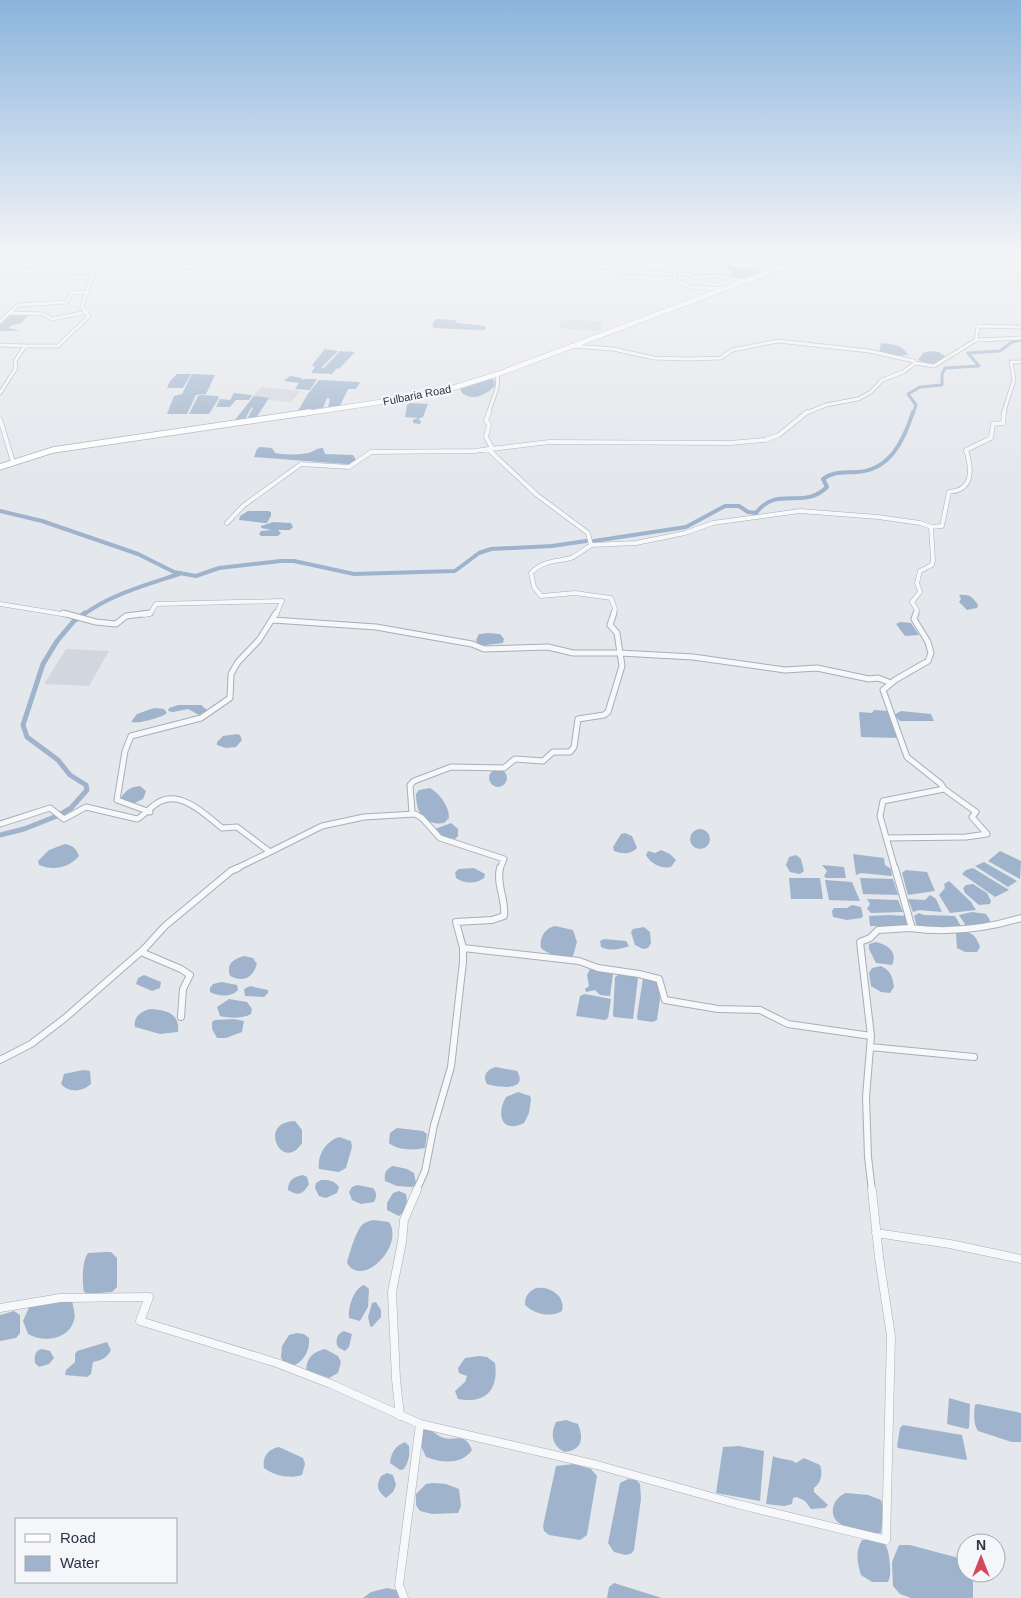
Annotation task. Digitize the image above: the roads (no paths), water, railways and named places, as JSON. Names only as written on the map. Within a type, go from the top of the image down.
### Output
[{"type":"main road","name":"Fulbaria Road","points":[[0,467],[53,450],[426,394],[461,386],[498,374],[619,329]]},
{"type":"street","points":[[0,344],[58,346],[76,329]]},
{"type":"street","points":[[976,340],[978,329]]},
{"type":"street","points":[[572,346],[613,349],[654,358],[687,359],[721,358],[732,350],[778,341],[869,351],[934,366],[976,340],[1021,338]]},
{"type":"street","points":[[0,392],[16,368],[15,361],[25,346]]},
{"type":"street","points":[[412,813],[410,786],[414,781],[450,768],[504,768],[515,759],[543,762],[553,752],[570,752],[574,747],[578,719],[604,715],[608,712],[622,666],[616,633],[610,626],[615,609],[611,598],[575,593],[540,596],[534,587],[532,573],[538,567],[548,561],[573,557],[591,545],[636,543],[686,533],[713,523],[800,511],[878,517],[920,523],[932,527],[942,526],[949,492],[958,492],[967,485],[970,479],[970,462],[966,450],[988,441],[991,438],[993,424],[1003,423],[1005,406],[1014,380],[1011,362],[1021,362]]},
{"type":"street","points":[[227,523],[243,506],[280,481],[289,471],[300,464],[330,468],[350,467],[356,465],[365,454],[372,452],[446,452],[549,442],[730,444],[765,440],[779,435],[803,414],[826,405],[858,399],[871,392],[882,380],[903,372],[915,363]]},
{"type":"street","points":[[498,374],[497,388],[486,421],[489,424],[486,437],[490,448],[537,495],[588,533],[591,545]]},
{"type":"street","points":[[0,419],[13,462]]},
{"type":"street","points":[[0,445],[6,440]]},
{"type":"street","points":[[932,527],[930,536],[934,560],[932,565],[920,571],[917,584],[920,592],[912,602],[916,610],[914,619],[928,642],[931,654],[928,660],[883,688],[883,692],[907,757],[941,784],[944,789]]},
{"type":"street","points":[[0,604],[62,613],[96,622],[116,624],[126,616],[150,614],[156,604],[282,600],[273,620],[259,640],[238,662],[231,674],[230,698],[200,718],[172,727],[131,736],[124,746],[117,800],[150,812]]},
{"type":"street","points":[[273,620],[376,627],[472,644],[484,649],[548,647],[573,653],[620,653],[714,659],[739,662],[750,667],[785,670],[817,668],[869,679],[878,678],[891,683]]},
{"type":"street","points":[[887,838],[958,838],[986,834],[972,817],[976,812],[944,789],[883,801],[880,816],[912,923],[910,928]]},
{"type":"street","points":[[0,824],[50,808],[64,819],[68,819],[81,808],[86,807],[133,819],[140,818],[150,812],[164,800],[183,801],[222,828],[237,827],[270,852]]},
{"type":"street","points":[[0,1060],[31,1044],[141,952],[165,926],[231,871],[322,826],[344,820],[412,813],[422,818],[440,838],[453,844],[504,859],[498,873],[498,886],[505,897],[504,916],[492,920],[456,922],[463,948],[451,1067],[434,1125],[425,1172],[404,1220],[402,1242],[392,1292],[396,1379],[400,1416]]},
{"type":"street","points":[[0,1308],[60,1298],[149,1297],[140,1321],[216,1342],[357,1395],[420,1424],[597,1465],[737,1504],[886,1540],[891,1336],[876,1233],[868,1157],[866,1097],[871,1036],[860,942],[878,930],[910,928],[948,930],[984,926],[1021,918]]},
{"type":"street","points":[[463,948],[579,961],[589,967],[648,975],[659,979],[665,1000],[718,1009],[760,1010],[788,1024],[871,1036]]},
{"type":"street","points":[[141,952],[181,969],[190,975],[183,989],[181,1017]]},
{"type":"street","points":[[870,1047],[974,1057]]},
{"type":"street","points":[[876,1233],[950,1244],[1021,1259]]},
{"type":"street","points":[[404,1598],[399,1585],[420,1424]]},
{"type":"water","points":[[0,329],[11,329],[20,331],[0,331]]},
{"type":"water","points":[[447,329],[486,329],[478,330]]},
{"type":"water","points":[[881,343],[900,347],[908,355],[895,356],[879,353]]},
{"type":"water","points":[[325,349],[338,351],[321,368],[324,368],[340,351],[355,352],[332,374],[311,373],[315,367],[312,365]]},
{"type":"water","points":[[930,351],[939,352],[945,356],[932,365],[918,360],[923,353]]},
{"type":"water","points":[[177,374],[191,374],[183,388],[167,388],[170,381]]},
{"type":"water","points":[[192,374],[215,375],[206,394],[196,395],[187,414],[167,414],[174,396],[182,394]]},
{"type":"water","points":[[290,376],[302,378],[301,380],[317,379],[310,390],[295,389],[299,383],[284,381]]},
{"type":"water","points":[[491,379],[494,380],[495,386],[480,396],[466,396],[460,389]]},
{"type":"water","points":[[319,380],[360,382],[356,389],[348,389],[340,406],[328,407],[330,399],[327,398],[323,408],[298,411],[307,395]]},
{"type":"water","points":[[234,393],[252,395],[249,400],[236,400],[230,407],[216,407],[220,399],[230,400]]},
{"type":"water","points":[[198,396],[218,396],[219,398],[209,414],[189,414]]},
{"type":"water","points":[[253,397],[269,398],[256,418],[247,419],[252,407],[245,419],[235,420]]},
{"type":"water","points":[[410,403],[428,404],[423,417],[418,419],[421,421],[420,424],[413,423],[413,420],[418,418],[405,417],[407,405]]},
{"type":"water","points":[[260,447],[272,448],[275,453],[292,454],[308,453],[323,448],[325,454],[353,455],[356,460],[354,464],[346,464],[254,457],[257,449]]},
{"type":"water","points":[[248,511],[268,511],[271,512],[271,516],[267,523],[239,520],[240,516]]},
{"type":"water","points":[[273,522],[291,523],[293,527],[290,530],[278,530],[281,533],[278,536],[261,536],[259,534],[261,531],[272,530],[261,528],[261,526]]},
{"type":"water","points":[[959,595],[972,598],[978,605],[977,608],[967,610],[959,602],[961,599]]},
{"type":"water","points":[[900,622],[911,623],[919,635],[905,636],[896,624]]},
{"type":"water","points":[[479,634],[500,634],[504,639],[503,643],[479,646],[476,640]]},
{"type":"water","points":[[178,705],[201,705],[207,710],[199,715],[188,709],[168,711],[169,708]]},
{"type":"water","points":[[154,708],[164,709],[167,713],[149,720],[131,722],[137,714]]},
{"type":"water","points":[[874,710],[889,711],[898,738],[861,737],[859,712],[872,713]]},
{"type":"water","points":[[901,711],[931,714],[934,721],[900,721],[894,715]]},
{"type":"water","points":[[240,735],[242,740],[236,747],[226,748],[217,745],[217,742],[223,736]]},
{"type":"water","points":[[498,769],[504,772],[507,778],[504,784],[498,787],[492,784],[489,778],[492,772]]},
{"type":"water","points":[[140,786],[146,791],[143,799],[130,805],[120,800],[128,790]]},
{"type":"water","points":[[430,788],[446,805],[449,818],[444,823],[426,820],[418,807],[416,794],[419,790]]},
{"type":"water","points":[[451,823],[458,829],[458,836],[455,839],[444,837],[435,829]]},
{"type":"water","points":[[700,829],[707,832],[710,839],[707,846],[700,849],[693,846],[690,839],[693,832]]},
{"type":"water","points":[[625,833],[632,836],[637,848],[632,852],[626,853],[614,851],[613,847],[621,834]]},
{"type":"water","points":[[65,844],[77,851],[79,856],[75,860],[66,866],[55,868],[39,865],[38,861],[49,850]]},
{"type":"water","points":[[661,850],[670,854],[676,860],[671,867],[657,865],[646,855],[648,851],[655,853]]},
{"type":"water","points":[[1000,851],[1021,861],[1020,879],[988,861]]},
{"type":"water","points":[[853,854],[884,858],[885,865],[891,869],[892,876],[861,873],[856,875]]},
{"type":"water","points":[[796,855],[801,859],[804,871],[800,874],[790,872],[786,865],[789,857]]},
{"type":"water","points":[[984,862],[1017,881],[1008,887],[975,866]]},
{"type":"water","points":[[822,865],[844,867],[846,878],[826,878],[824,876],[827,871]]},
{"type":"water","points":[[474,868],[485,874],[484,878],[470,882],[456,878],[455,872],[459,869]]},
{"type":"water","points":[[973,868],[1009,890],[995,897],[962,874],[966,870]]},
{"type":"water","points":[[906,870],[927,872],[935,891],[908,895],[902,873]]},
{"type":"water","points":[[789,878],[820,878],[823,899],[791,899]]},
{"type":"water","points":[[860,878],[893,879],[898,895],[863,894]]},
{"type":"water","points":[[825,880],[852,882],[860,901],[829,900]]},
{"type":"water","points":[[949,881],[971,902],[976,910],[950,913],[939,895],[945,888],[944,884]]},
{"type":"water","points":[[973,884],[987,893],[991,901],[990,904],[979,905],[965,893],[963,888],[966,885]]},
{"type":"water","points":[[930,895],[936,899],[942,912],[919,910],[913,912],[908,899],[925,900]]},
{"type":"water","points":[[867,899],[898,900],[903,912],[871,913],[867,909],[870,904]]},
{"type":"water","points":[[852,905],[861,907],[863,916],[861,918],[847,920],[833,917],[832,911],[834,908],[847,908]]},
{"type":"water","points":[[972,912],[986,914],[990,920],[989,924],[972,927],[966,926],[959,915]]},
{"type":"water","points":[[919,913],[924,915],[955,916],[962,928],[917,927],[914,916]]},
{"type":"water","points":[[869,916],[908,916],[910,926],[870,926]]},
{"type":"water","points":[[555,926],[573,930],[577,942],[573,956],[556,956],[541,948],[544,934],[548,929]]},
{"type":"water","points":[[644,927],[650,932],[651,943],[648,948],[643,949],[635,945],[631,932],[633,929]]},
{"type":"water","points":[[965,931],[973,935],[978,941],[980,947],[977,952],[965,952],[957,948],[956,933]]},
{"type":"water","points":[[604,939],[626,941],[629,946],[615,950],[607,949],[601,947],[600,941]]},
{"type":"water","points":[[876,942],[891,950],[894,956],[892,965],[876,963],[869,949],[869,944]]},
{"type":"water","points":[[244,956],[253,958],[257,964],[255,969],[250,976],[243,979],[230,976],[229,968],[231,963]]},
{"type":"water","points":[[881,966],[892,977],[894,987],[890,993],[881,992],[871,986],[869,973],[872,968]]},
{"type":"water","points":[[590,969],[613,974],[610,996],[600,995],[595,990],[586,992],[585,989],[589,986],[587,975]]},
{"type":"water","points":[[621,973],[638,978],[633,1019],[614,1017],[613,1015],[615,977]]},
{"type":"water","points":[[144,975],[161,982],[160,988],[152,991],[136,984],[138,978]]},
{"type":"water","points":[[643,978],[656,979],[659,988],[660,999],[657,1020],[653,1022],[638,1020],[637,1017]]},
{"type":"water","points":[[222,982],[237,985],[238,990],[225,996],[210,992],[213,984]]},
{"type":"water","points":[[250,986],[268,990],[268,993],[264,997],[245,996],[244,989]]},
{"type":"water","points":[[585,994],[611,999],[608,1018],[605,1020],[576,1016],[580,996]]},
{"type":"water","points":[[229,999],[247,1002],[252,1009],[251,1014],[236,1018],[220,1016],[217,1007]]},
{"type":"water","points":[[150,1009],[161,1010],[171,1014],[177,1021],[178,1032],[160,1034],[135,1027],[135,1020],[138,1015]]},
{"type":"water","points":[[234,1019],[244,1021],[242,1032],[226,1038],[217,1038],[212,1029],[212,1022],[215,1020]]},
{"type":"water","points":[[496,1067],[517,1071],[520,1077],[519,1082],[516,1085],[505,1087],[487,1084],[486,1073]]},
{"type":"water","points":[[83,1070],[90,1071],[91,1084],[87,1087],[80,1090],[72,1090],[61,1084],[64,1074]]},
{"type":"water","points":[[518,1092],[530,1096],[529,1113],[524,1123],[510,1126],[503,1120],[501,1110],[506,1097]]},
{"type":"water","points":[[295,1121],[302,1130],[302,1143],[295,1151],[287,1153],[281,1150],[277,1144],[275,1137],[277,1129],[283,1124]]},
{"type":"water","points":[[397,1128],[423,1131],[427,1134],[425,1148],[402,1149],[393,1146],[389,1143],[390,1133]]},
{"type":"water","points":[[339,1137],[351,1141],[352,1147],[346,1168],[339,1172],[319,1169],[319,1159],[323,1149]]},
{"type":"water","points":[[393,1166],[407,1169],[414,1173],[416,1183],[412,1187],[397,1186],[385,1181],[386,1172]]},
{"type":"water","points":[[303,1175],[307,1177],[309,1184],[305,1190],[297,1194],[288,1190],[292,1180]]},
{"type":"water","points":[[321,1180],[335,1183],[339,1187],[337,1193],[326,1198],[319,1196],[315,1188],[316,1183]]},
{"type":"water","points":[[357,1185],[373,1188],[376,1195],[374,1202],[361,1204],[352,1200],[349,1192],[352,1187]]},
{"type":"water","points":[[399,1191],[406,1194],[407,1200],[405,1209],[399,1216],[387,1210],[387,1203],[393,1193]]},
{"type":"water","points":[[373,1220],[389,1222],[392,1232],[391,1242],[387,1252],[371,1268],[362,1271],[354,1270],[347,1263],[355,1237],[362,1225]]},
{"type":"water","points":[[111,1252],[117,1258],[117,1287],[112,1292],[88,1294],[84,1292],[84,1266],[88,1253]]},
{"type":"water","points":[[364,1285],[369,1289],[368,1307],[360,1321],[349,1318],[352,1299],[357,1290]]},
{"type":"water","points":[[536,1288],[551,1290],[556,1293],[562,1301],[562,1311],[548,1315],[533,1311],[525,1305],[528,1295]]},
{"type":"water","points":[[72,1301],[75,1318],[67,1332],[61,1336],[48,1339],[28,1334],[23,1321],[30,1305]]},
{"type":"water","points":[[376,1302],[381,1310],[381,1317],[372,1327],[368,1317],[372,1303]]},
{"type":"water","points":[[14,1311],[20,1315],[20,1333],[16,1338],[0,1341],[0,1315]]},
{"type":"water","points":[[344,1331],[352,1334],[349,1347],[345,1351],[337,1346],[338,1336]]},
{"type":"water","points":[[304,1334],[309,1338],[306,1354],[295,1365],[283,1362],[281,1357],[282,1346],[289,1335]]},
{"type":"water","points":[[107,1342],[111,1350],[104,1358],[93,1362],[91,1374],[87,1377],[65,1375],[66,1370],[75,1362],[77,1351]]},
{"type":"water","points":[[42,1349],[50,1351],[54,1358],[49,1364],[39,1367],[35,1363],[35,1356],[36,1352]]},
{"type":"water","points":[[325,1349],[338,1356],[341,1362],[338,1373],[329,1378],[306,1370],[311,1356]]},
{"type":"water","points":[[487,1357],[495,1363],[496,1373],[492,1388],[483,1397],[468,1400],[458,1399],[455,1391],[465,1382],[467,1376],[459,1373],[458,1368],[465,1358]]},
{"type":"water","points":[[949,1398],[970,1404],[969,1428],[947,1424]]},
{"type":"water","points":[[975,1405],[1021,1413],[1021,1442],[1012,1442],[978,1431],[974,1415]]},
{"type":"water","points":[[566,1420],[578,1424],[581,1439],[575,1449],[565,1452],[555,1443],[553,1431],[556,1422]]},
{"type":"water","points":[[903,1425],[962,1435],[967,1459],[898,1448],[900,1428]]},
{"type":"water","points":[[426,1429],[444,1438],[463,1439],[472,1450],[463,1458],[451,1461],[438,1461],[426,1457],[420,1444],[422,1431]]},
{"type":"water","points":[[405,1442],[409,1446],[409,1458],[404,1469],[400,1470],[390,1463],[396,1448]]},
{"type":"water","points":[[739,1446],[764,1451],[760,1501],[716,1493],[723,1447]]},
{"type":"water","points":[[279,1447],[303,1458],[305,1464],[302,1475],[293,1477],[283,1476],[264,1468],[264,1460],[267,1454]]},
{"type":"water","points":[[773,1456],[796,1463],[804,1458],[820,1465],[821,1478],[814,1488],[814,1492],[828,1505],[825,1508],[811,1509],[805,1501],[797,1497],[793,1498],[792,1504],[784,1506],[766,1504]]},
{"type":"water","points":[[574,1464],[591,1469],[597,1476],[587,1535],[580,1540],[549,1535],[544,1531],[543,1526],[556,1466]]},
{"type":"water","points":[[387,1473],[393,1475],[396,1485],[393,1492],[386,1498],[379,1491],[378,1483],[381,1476]]},
{"type":"water","points":[[628,1479],[636,1480],[640,1484],[641,1499],[634,1550],[626,1555],[614,1552],[608,1543],[620,1483]]},
{"type":"water","points":[[426,1484],[446,1484],[459,1489],[461,1506],[458,1513],[432,1514],[420,1511],[416,1505],[416,1494]]},
{"type":"water","points":[[846,1493],[868,1495],[881,1500],[884,1511],[881,1533],[860,1532],[843,1526],[835,1519],[833,1511],[835,1502]]},
{"type":"water","points":[[862,1540],[876,1540],[887,1547],[890,1565],[888,1582],[872,1582],[861,1575],[857,1557]]},
{"type":"water","points":[[899,1545],[910,1545],[956,1557],[956,1583],[973,1583],[973,1598],[911,1598],[900,1594],[893,1586],[892,1562]]},
{"type":"water","points":[[614,1583],[662,1598],[607,1598],[609,1587]]},
{"type":"water","points":[[387,1588],[396,1590],[401,1598],[363,1598],[371,1592]]},
{"type":"waterway","points":[[913,414],[916,405],[908,394],[920,387],[942,385],[942,374],[945,368],[979,366],[968,353],[1000,351],[1012,342],[1021,340]]},
{"type":"waterway","points":[[594,541],[686,527],[725,506],[739,506],[748,512],[756,513],[773,500],[809,497],[818,494],[827,487],[823,479],[827,476],[868,470],[887,460],[900,443],[913,412]]},
{"type":"waterway","points":[[0,511],[42,521],[138,554],[174,572],[196,576],[219,568],[281,561],[294,561],[354,574],[455,571],[479,553],[491,549],[552,546],[586,541]]},
{"type":"waterway","points":[[83,615],[105,601],[179,574]]},
{"type":"waterway","points":[[61,814],[71,808],[87,790],[86,785],[70,775],[58,760],[27,737],[23,725],[43,664],[57,641],[74,621],[85,613]]},
{"type":"waterway","points":[[0,835],[24,829],[57,816]]}]
